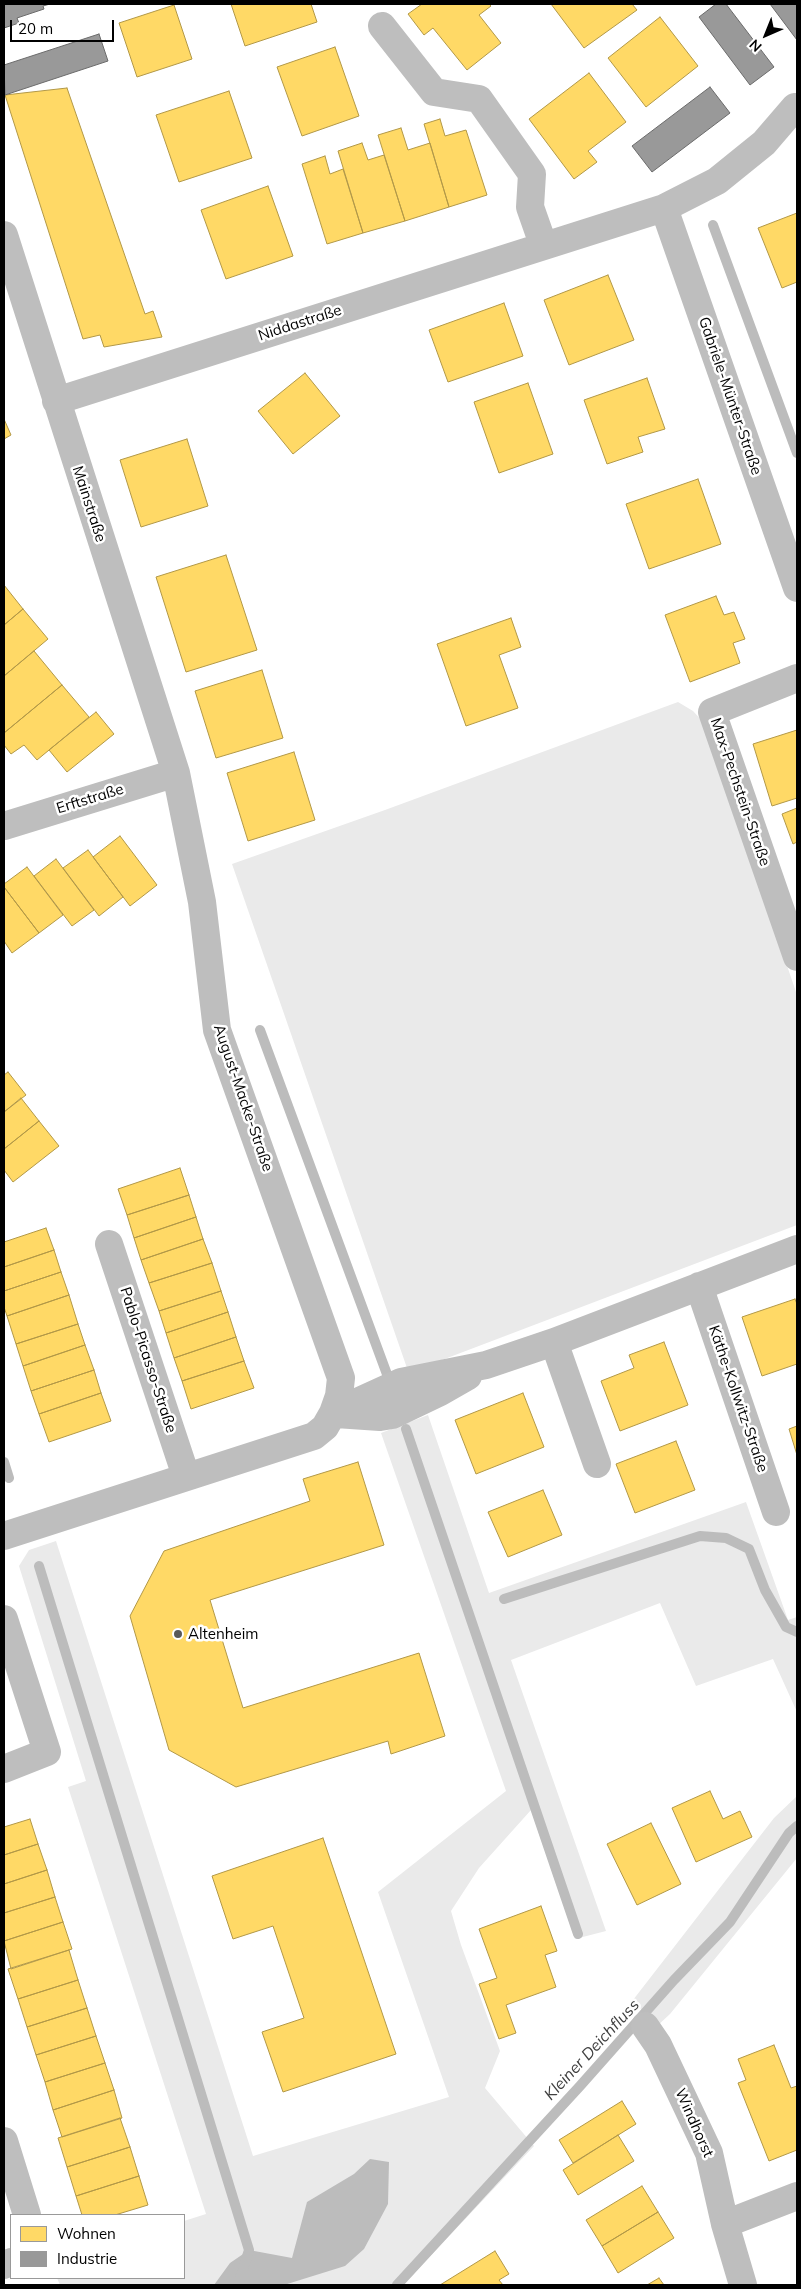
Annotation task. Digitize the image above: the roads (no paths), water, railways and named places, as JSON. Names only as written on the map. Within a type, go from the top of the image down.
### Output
[{"type":"street","points":[[382,26],[434,92],[479,98],[532,174],[530,207],[544,244]]},
{"type":"street","name":"Niddastraße","points":[[56,401],[544,244],[664,208],[717,180],[764,143],[795,107]]},
{"type":"street","name":"Gabriele-Münter-Straße","points":[[664,208],[797,585]]},
{"type":"street","name":"Mainstraße","points":[[4,235],[176,773]]},
{"type":"street","name":"Max-Pechstein-Straße","points":[[797,678],[712,712],[797,957]]},
{"type":"street","name":"Erftstraße","points":[[4,826],[176,773]]},
{"type":"street","name":"August-Macke-Straße","points":[[176,773],[202,902],[217,1030],[341,1378],[339,1396],[333,1414]]},
{"type":"street","name":"Pablo-Picasso-Straße","points":[[109,1244],[186,1476]]},
{"type":"street","points":[[4,1536],[314,1436],[325,1427],[333,1414],[401,1382],[486,1365],[554,1342],[797,1249]]},
{"type":"street","name":"Käthe-Kollwitz-Straße","points":[[699,1286],[776,1512]]},
{"type":"street","points":[[554,1342],[597,1464]]},
{"type":"street","points":[[4,1619],[47,1752],[4,1769]]},
{"type":"street","name":"Windhorst","points":[[645,2026],[658,2044],[709,2153],[725,2224],[743,2285]]},
{"type":"street","points":[[4,2141],[27,2214]]},
{"type":"street","points":[[725,2224],[797,2196]]},
{"type":"waterway","points":[[713,225],[797,453]]},
{"type":"waterway","points":[[260,1030],[388,1377]]},
{"type":"waterway","points":[[406,1429],[578,1934]]},
{"type":"waterway","points":[[4,1462],[9,1478]]},
{"type":"waterway","points":[[504,1599],[700,1536],[726,1538],[749,1549],[765,1590],[786,1627],[797,1632]]},
{"type":"waterway","points":[[39,1566],[249,2250],[238,2285]]},
{"type":"waterway","name":"Kleiner Deichfluss","points":[[397,2285],[580,2086],[674,1980],[730,1922],[789,1833],[797,1826]]},
{"type":"place","name":"Altenheim","points":[[178,1634]]}]
